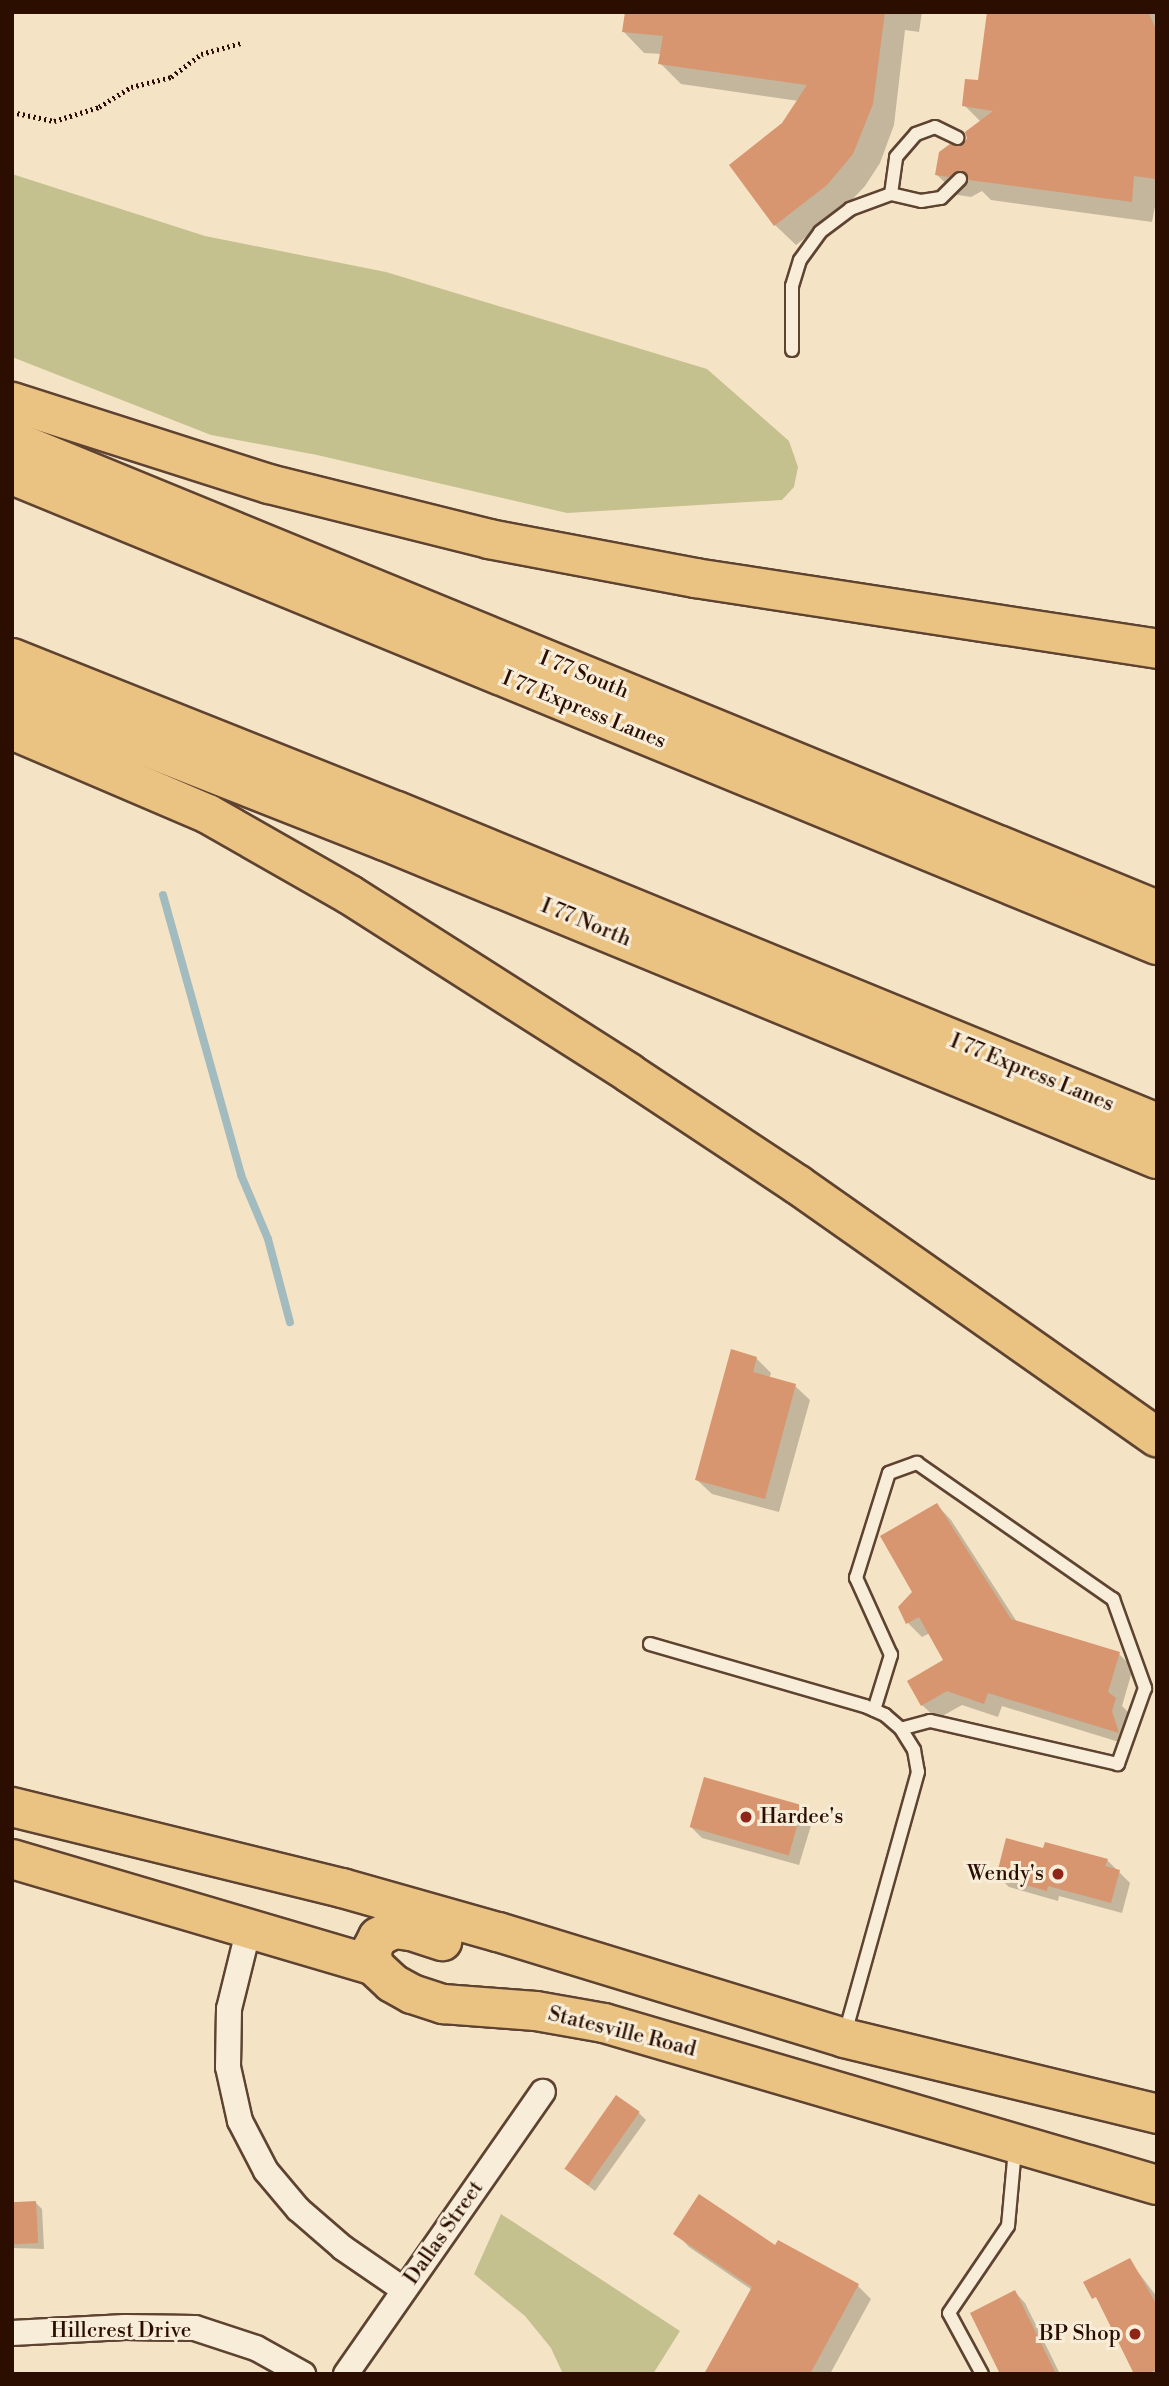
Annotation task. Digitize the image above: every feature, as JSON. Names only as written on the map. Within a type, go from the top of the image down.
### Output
[{"type":"main road","points":[[12,402],[269,484],[489,539],[682,576],[1157,649]]},
{"type":"main road","name":"I 77 South","points":[[12,440],[1157,910]]},
{"type":"main road","name":"I 77 Express Lanes","points":[[12,475],[1157,945]]},
{"type":"main road","name":"I 77 Express Lanes","points":[[12,658],[397,811],[1157,1124]]},
{"type":"main road","name":"I 77 North","points":[[12,694],[385,841],[1157,1158]]},
{"type":"main road","points":[[12,730],[208,814],[350,895],[629,1073],[798,1185],[1157,1437]]},
{"type":"main road","points":[[12,1807],[223,1857],[498,1932],[844,2038],[1145,2105]]},
{"type":"main road","name":"Statesville Road","points":[[12,1859],[373,1965],[402,1989],[443,2004],[536,2011],[604,2023],[1016,2143],[1147,2188]]},
{"type":"main road","points":[[373,1965],[372,1949],[378,1937],[394,1930],[411,1931],[473,1953],[485,1952],[498,1932]]},
{"type":"street","points":[[249,1927],[229,2009],[228,2067],[240,2121],[266,2171],[298,2209],[343,2248],[404,2290]]},
{"type":"street","name":"Dallas Street","points":[[346,2374],[543,2092]]},
{"type":"street","name":"Hillcrest Drive","points":[[12,2333],[125,2327],[195,2328],[256,2348],[303,2374]]},
{"type":"lane","points":[[891,194],[896,157],[916,134],[935,127],[958,138]]},
{"type":"lane","points":[[792,350],[792,286],[800,260],[820,232],[850,209],[891,194],[921,201],[942,198],[960,179]]},
{"type":"lane","points":[[874,1710],[891,1655],[856,1578],[888,1473],[917,1464],[1113,1599],[1145,1688],[1118,1764],[930,1721],[901,1729]]},
{"type":"lane","points":[[650,1644],[874,1710],[901,1729],[914,1750],[918,1772],[844,2038]]},
{"type":"lane","points":[[982,2374],[949,2313],[1008,2226],[1009,2190],[1016,2143]]},
{"type":"path","points":[[12,112],[54,121],[99,107],[131,88],[171,77],[201,54],[241,43]]},
{"type":"shaded area","points":[[12,174],[205,236],[386,272],[707,369],[789,441],[798,467],[794,487],[782,500],[567,513],[317,455],[211,435],[12,357]]},
{"type":"shaded area","points":[[501,2214],[680,2331],[653,2374],[563,2374],[551,2348],[525,2316],[474,2274]]},
{"type":"building","points":[[625,12],[885,12],[873,104],[853,154],[827,185],[774,226],[729,165],[782,123],[807,85],[658,64],[663,36],[622,32]]},
{"type":"building","points":[[987,12],[1148,12],[1157,31],[1157,179],[1134,176],[1132,202],[969,180],[962,170],[949,177],[935,175],[939,152],[950,144],[963,145],[967,138],[965,132],[993,111],[962,106],[965,79],[978,80]]},
{"type":"building","points":[[731,1349],[757,1357],[753,1372],[796,1384],[765,1499],[695,1480]]},
{"type":"building","points":[[937,1503],[1011,1619],[1120,1652],[1108,1692],[1116,1698],[1112,1711],[1119,1733],[988,1693],[984,1704],[947,1691],[921,1706],[907,1681],[943,1660],[919,1617],[906,1624],[898,1607],[912,1592],[880,1536]]},
{"type":"building","name":"Hardee's","points":[[704,1777],[803,1805],[789,1855],[690,1827]]},
{"type":"building","name":"Wendy's","points":[[1006,1838],[1043,1848],[1045,1842],[1108,1859],[1105,1866],[1120,1870],[1111,1903],[1048,1886],[1047,1891],[996,1877]]},
{"type":"building","points":[[616,2095],[640,2112],[588,2185],[564,2169]]},
{"type":"building","points":[[699,2194],[775,2245],[778,2240],[859,2284],[810,2374],[704,2374],[752,2287],[673,2234]]},
{"type":"building","points":[[36,2201],[38,2243],[14,2244],[12,2202]]},
{"type":"building","name":"BP Shop","points":[[1130,2258],[1157,2305],[1157,2369],[1148,2374],[1134,2374],[1096,2297],[1092,2299],[1083,2282]]},
{"type":"building","points":[[1015,2290],[1056,2374],[1000,2374],[970,2313]]},
{"type":"waterway","points":[[163,895],[241,1175],[268,1239],[290,1322]]},
{"type":"place","name":"Hardee's","points":[[746,1817]]},
{"type":"place","name":"Wendy's","points":[[1058,1874]]},
{"type":"place","name":"BP Shop","points":[[1135,2334]]}]
